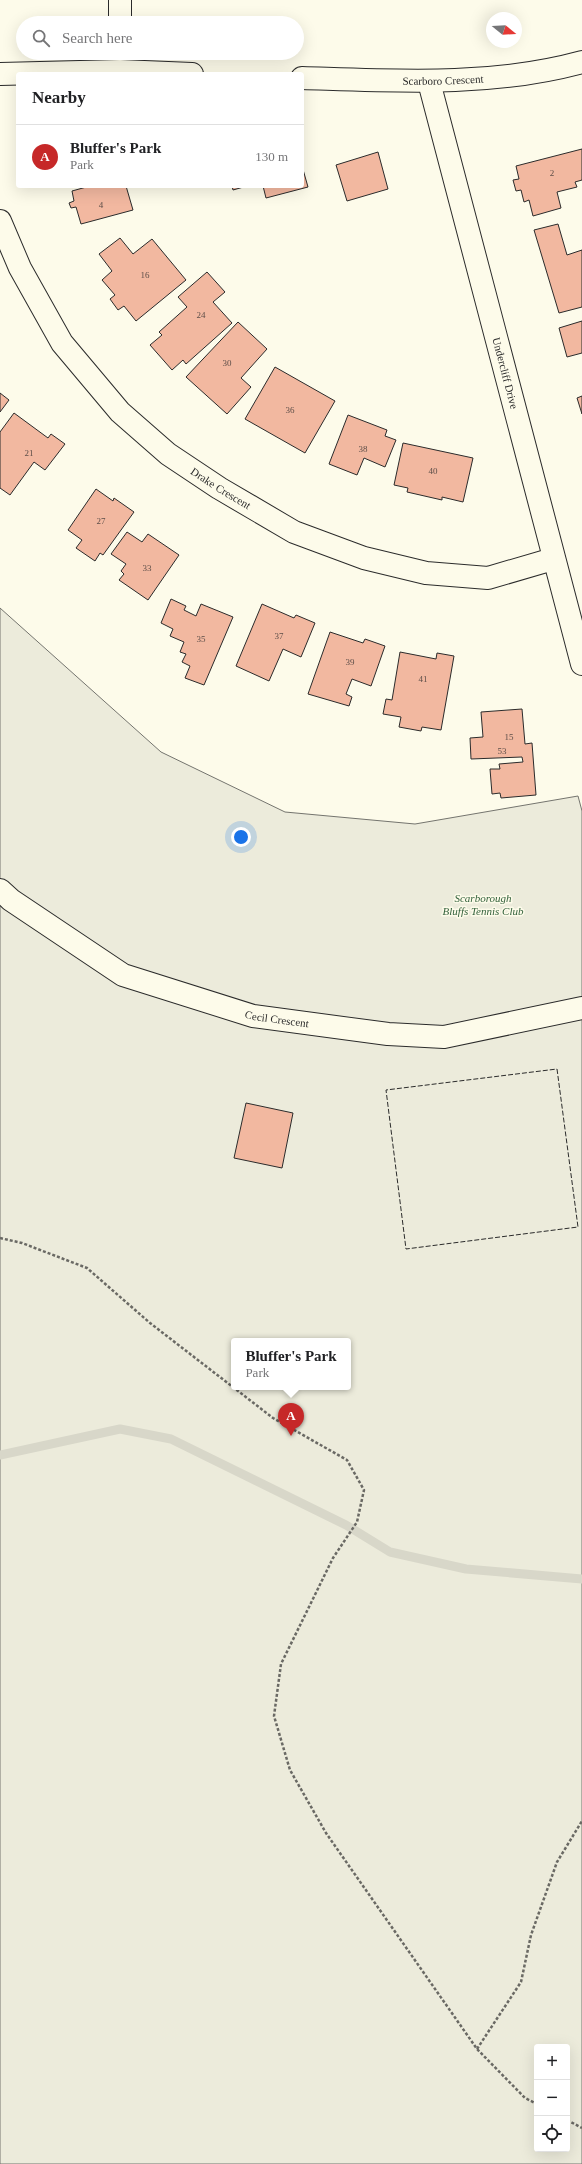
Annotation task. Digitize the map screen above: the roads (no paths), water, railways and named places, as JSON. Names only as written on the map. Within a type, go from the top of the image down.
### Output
[{"type":"street","points":[[120,0],[120,16]]},
{"type":"street","points":[[20,72],[120,62],[180,72]]},
{"type":"street","name":"Scarboro Crescent","points":[[304,78],[429,82],[488,79],[551,70],[582,62]]},
{"type":"street","points":[[0,74],[16,72]]},
{"type":"street","name":"Undercliff Drive","points":[[429,82],[553,559],[582,664]]},
{"type":"street","name":"Drake Crescent","points":[[0,220],[20,268],[62,343],[120,412],[168,454],[219,488],[294,532],[364,558],[426,573],[488,578],[553,559]]},
{"type":"street","name":"Cecil Crescent","points":[[0,890],[11,900],[122,975],[253,1016],[388,1034],[444,1037],[582,1008]]},
{"type":"waterway","points":[[0,1455],[120,1429],[171,1439],[346,1525],[390,1552],[466,1569],[582,1579]]},
{"type":"place","name":"Bluffer's Park","points":[[291,1436]]},
{"type":"park label","name":"Scarborough Bluffs Tennis Club","points":[[483,904]]}]
